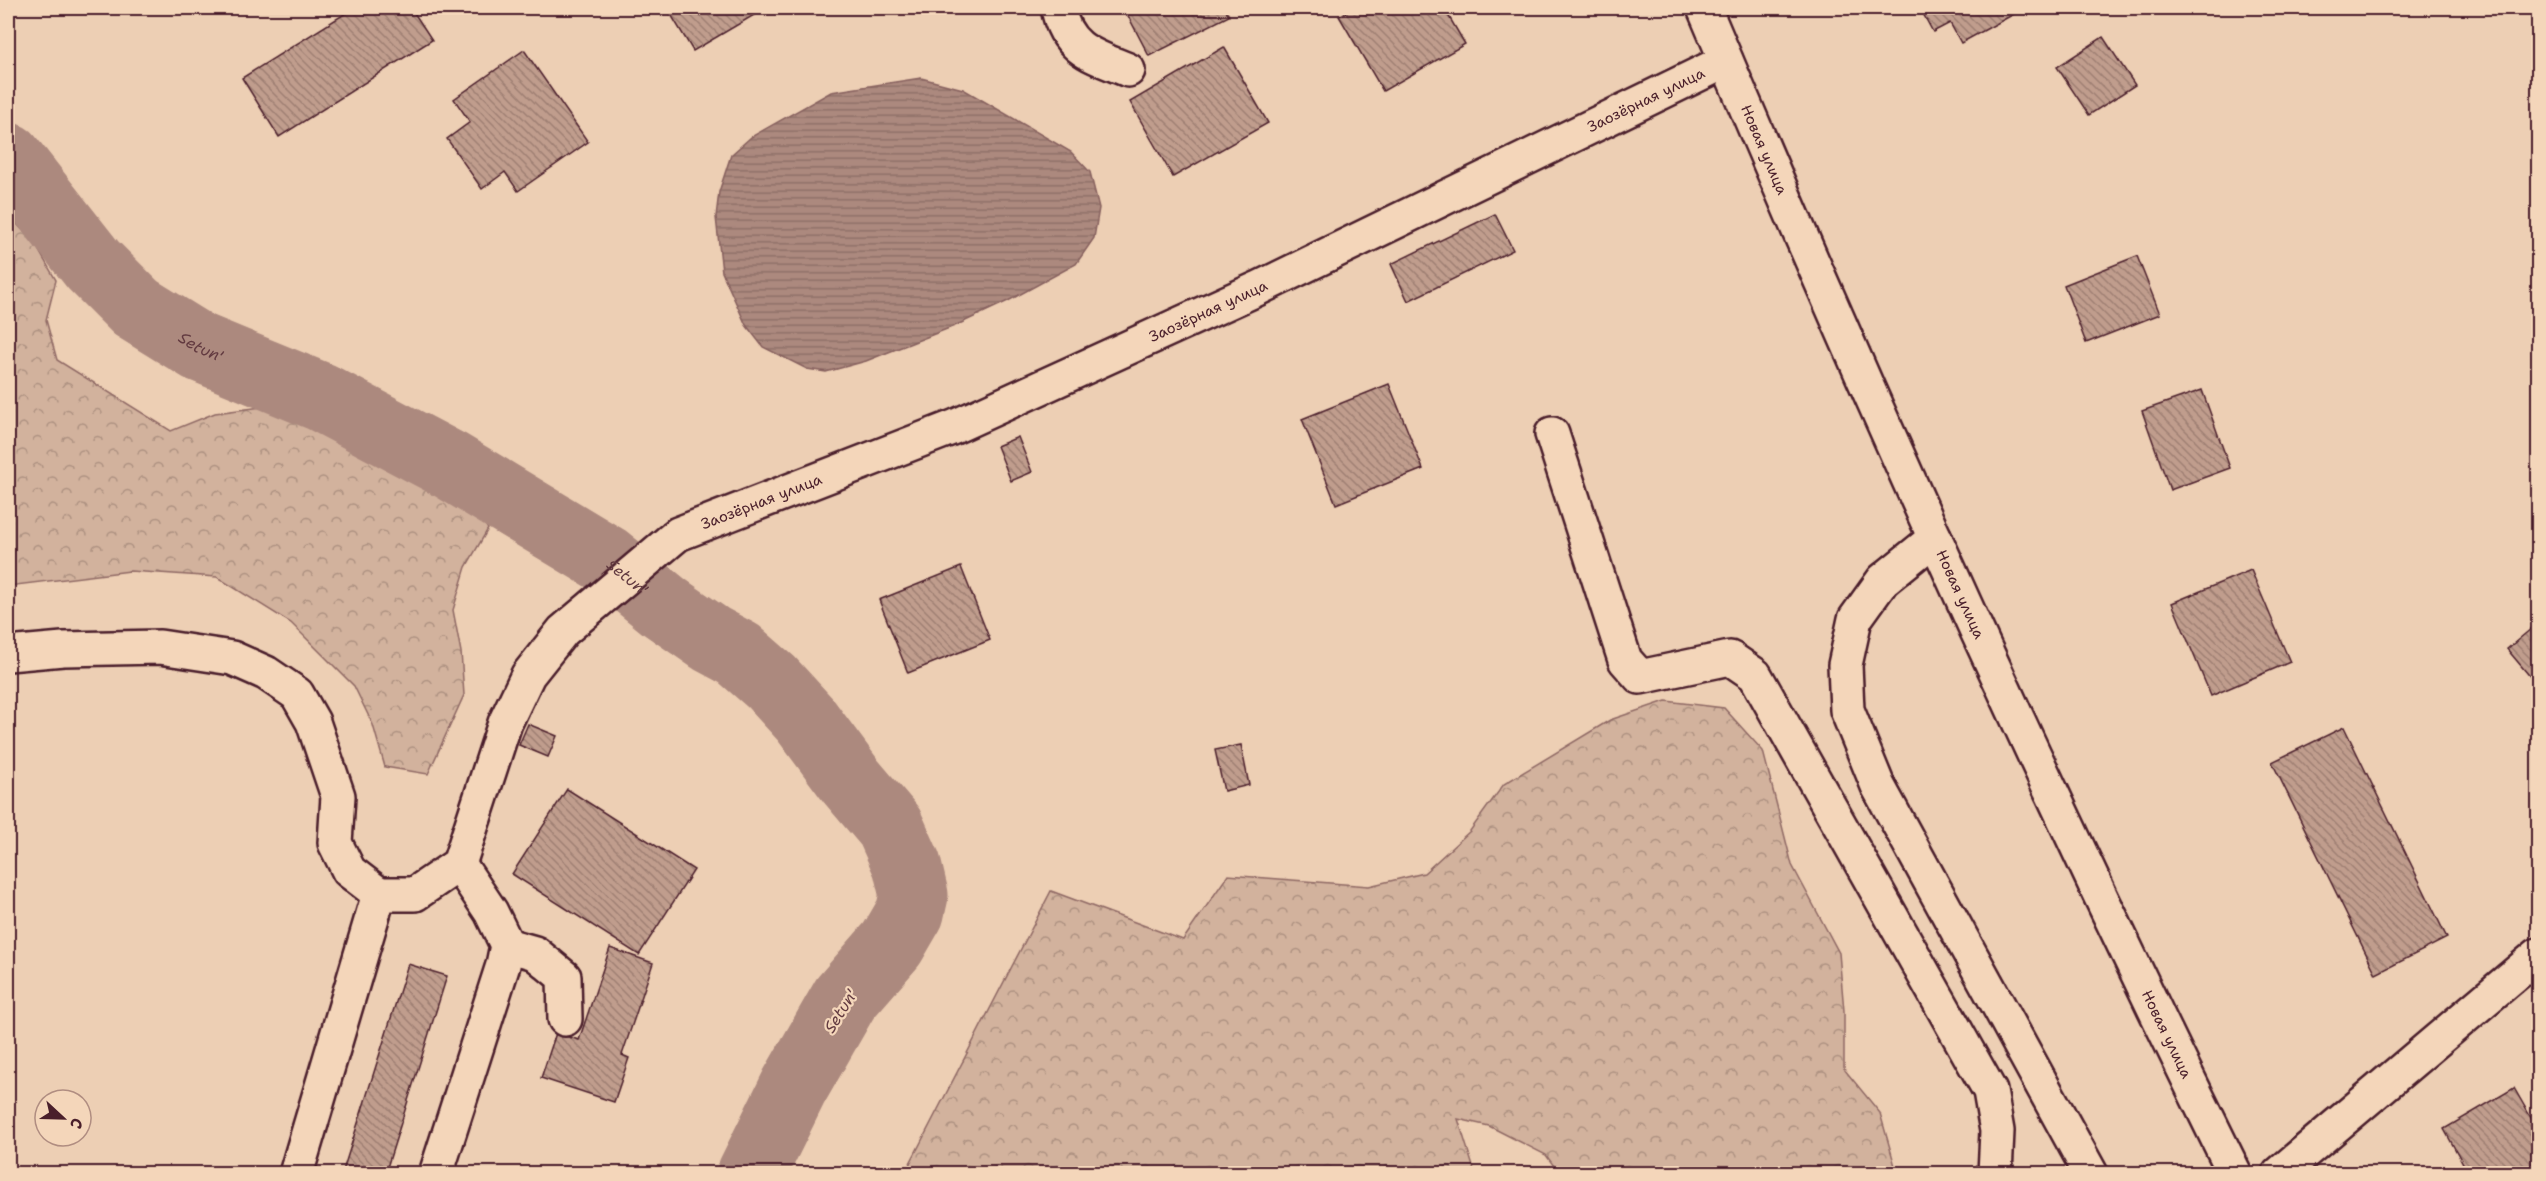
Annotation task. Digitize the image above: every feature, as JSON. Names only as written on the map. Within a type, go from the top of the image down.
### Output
[{"type":"street","points":[[1058,8],[1061,22],[1082,51],[1128,70]]},
{"type":"street","name":"Новая улица","points":[[1704,8],[1860,373],[1935,538],[2163,1028],[2235,1173]]},
{"type":"street","name":"Заозёрная улица","points":[[459,864],[506,723],[528,675],[563,631],[678,534],[954,426],[1259,288],[1726,61]]},
{"type":"street","points":[[1552,434],[1625,660],[1640,677],[1730,658],[1755,675],[1990,1091],[1997,1131],[1995,1173]]},
{"type":"street","points":[[1935,538],[1883,580],[1855,619],[1845,665],[1847,710],[1878,786],[2091,1173]]},
{"type":"street","points":[[8,654],[63,649],[160,647],[232,658],[266,673],[297,694],[314,722],[338,796],[335,843],[349,871],[379,894],[414,894],[459,864],[490,912],[507,945],[503,965],[436,1173]]},
{"type":"street","points":[[296,1173],[379,894]]},
{"type":"street","points":[[507,945],[535,953],[564,977],[565,1019]]},
{"type":"street","points":[[2279,1173],[2538,955]]},
{"type":"green space","points":[[8,214],[35,244],[56,280],[46,320],[57,360],[171,431],[215,413],[262,407],[307,417],[465,493],[488,529],[466,567],[453,610],[461,652],[464,695],[428,774],[385,767],[373,725],[354,686],[291,623],[217,577],[130,571],[8,586]]},
{"type":"green space","points":[[1666,701],[1724,708],[1763,751],[1792,865],[1839,953],[1844,1011],[1844,1069],[1880,1113],[1897,1173],[1559,1173],[1546,1155],[1489,1126],[1458,1119],[1475,1173],[905,1173],[1051,891],[1183,940],[1228,875],[1369,886],[1424,873],[1470,831],[1504,784],[1610,720]]},
{"type":"shaded area","points":[[921,78],[963,89],[1071,152],[1090,172],[1099,208],[1094,238],[1076,264],[1008,301],[957,325],[866,361],[826,372],[807,369],[763,347],[746,325],[722,272],[716,217],[719,192],[731,155],[751,137],[831,92]]},
{"type":"building","points":[[354,8],[411,8],[432,40],[279,137],[242,78]]},
{"type":"building","points":[[667,8],[766,8],[693,51]]},
{"type":"building","points":[[1124,8],[1225,8],[1229,16],[1149,56]]},
{"type":"building","points":[[1354,8],[1444,8],[1465,44],[1383,91],[1339,16]]},
{"type":"building","points":[[1920,8],[2025,8],[1961,43],[1950,23],[1933,32]]},
{"type":"building","points":[[2103,37],[2135,85],[2089,115],[2057,67]]},
{"type":"building","points":[[1224,47],[1268,123],[1173,177],[1130,102]]},
{"type":"building","points":[[524,50],[588,142],[518,191],[505,172],[482,189],[447,139],[470,122],[454,99]]},
{"type":"building","points":[[1495,214],[1513,250],[1408,301],[1391,264]]},
{"type":"building","points":[[2137,256],[2160,314],[2086,343],[2064,285]]},
{"type":"building","points":[[2538,322],[2538,339],[2530,330]]},
{"type":"building","points":[[1389,384],[1423,469],[1336,504],[1302,419]]},
{"type":"building","points":[[2202,390],[2230,468],[2170,490],[2142,411]]},
{"type":"building","points":[[1018,437],[1032,472],[1011,481],[997,446]]},
{"type":"building","points":[[961,567],[990,640],[908,673],[879,600]]},
{"type":"building","points":[[2251,570],[2290,662],[2211,696],[2172,603]]},
{"type":"building","points":[[2538,623],[2538,686],[2507,649]]},
{"type":"building","points":[[528,724],[557,736],[548,757],[519,745]]},
{"type":"building","points":[[2344,727],[2447,938],[2376,974],[2272,762]]},
{"type":"building","points":[[1241,745],[1249,785],[1224,791],[1215,750]]},
{"type":"building","points":[[567,789],[694,870],[639,955],[512,874]]},
{"type":"building","points":[[610,948],[653,963],[622,1055],[629,1058],[614,1102],[541,1078],[556,1033],[579,1040]]},
{"type":"building","points":[[408,964],[447,976],[385,1174],[342,1174]]},
{"type":"building","points":[[2514,1088],[2538,1130],[2538,1174],[2469,1174],[2444,1129]]},
{"type":"waterway","name":"Setun'","points":[[8,157],[93,265],[136,308],[199,347],[321,397],[450,465],[606,559],[665,607],[711,639],[739,654],[771,682],[805,719],[851,781],[890,827],[907,865],[914,895],[910,913],[892,944],[845,998],[794,1087],[751,1174]]}]
